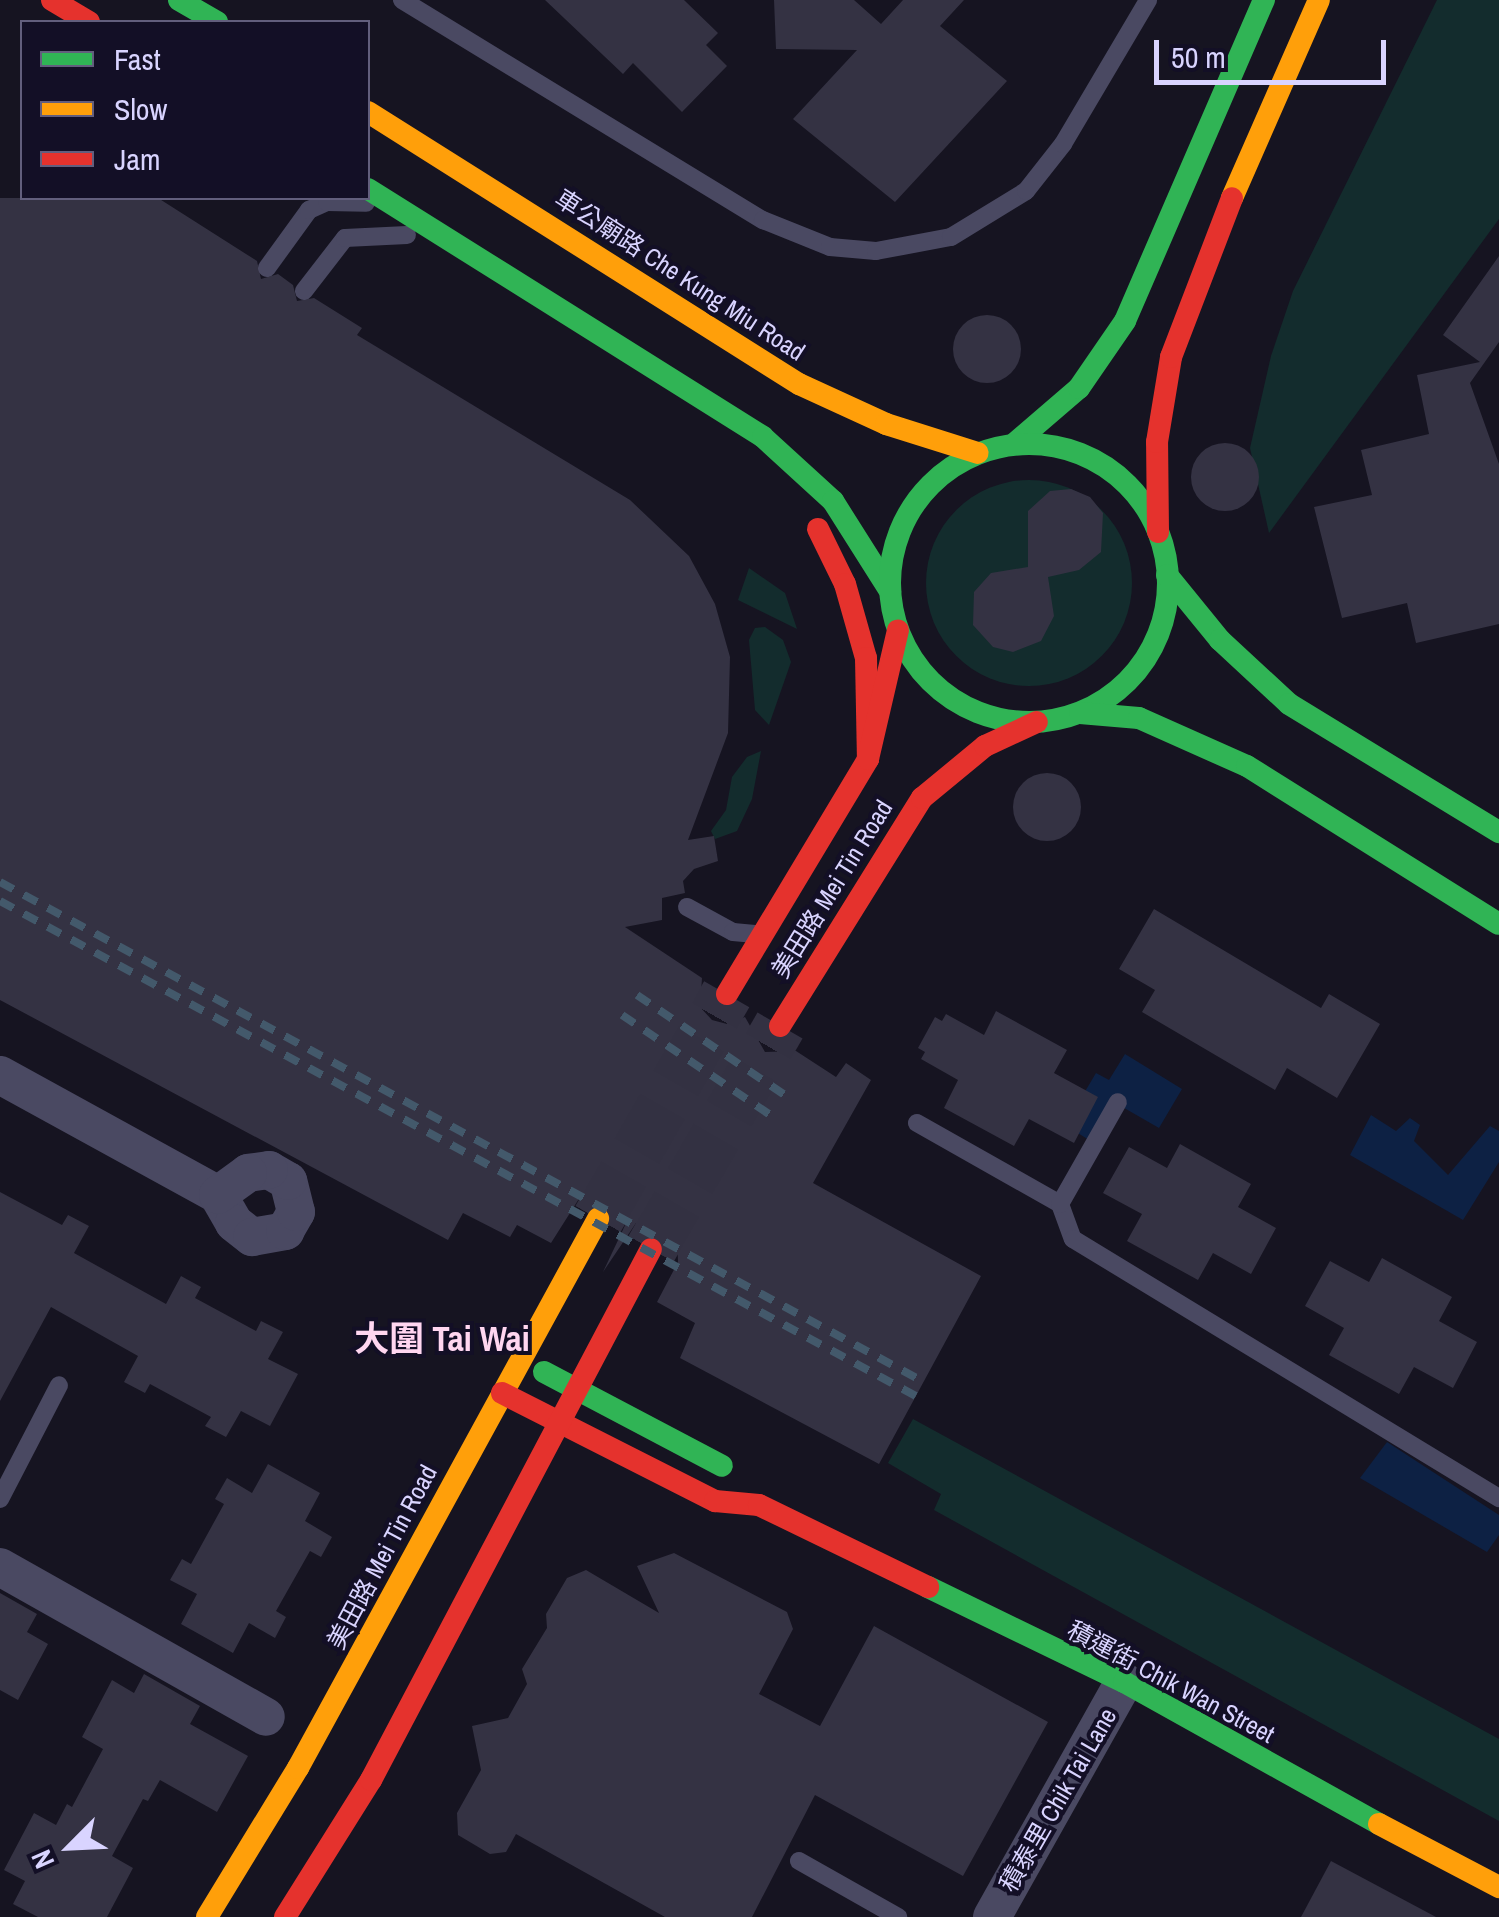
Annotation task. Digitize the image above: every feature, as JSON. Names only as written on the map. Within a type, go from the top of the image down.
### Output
[{"type":"main road","points":[[52,0],[86,20]]},
{"type":"main road","points":[[179,0],[214,20]]},
{"type":"main road","points":[[1016,444],[1079,388],[1124,320],[1264,0]]},
{"type":"main road","points":[[1080,713],[1117,691],[1146,658],[1163,618],[1168,575],[1158,532],[1157,442],[1171,357],[1197,279],[1319,0]]},
{"type":"main road","name":"車公廟路 Che Kung Miu Road","points":[[370,113],[799,384],[886,424],[978,453]]},
{"type":"main road","points":[[370,191],[715,404],[800,466],[833,501],[890,591]]},
{"type":"main road","points":[[715,404],[788,482],[844,584],[866,658],[868,758]]},
{"type":"main road","points":[[1158,532],[1136,495],[1103,466],[1063,448],[1016,444],[978,453],[940,476],[912,508],[894,548],[890,591],[898,630],[922,672],[954,700],[994,718],[1037,722],[1080,713],[1139,718],[1248,766],[1499,924]]},
{"type":"main road","points":[[1168,575],[1220,640],[1289,704],[1499,832]]},
{"type":"main road","name":"美田路 Mei Tin Road","points":[[727,994],[868,758],[898,630]]},
{"type":"main road","name":"美田路 Mei Tin Road","points":[[780,1026],[922,798],[985,746],[1037,722]]},
{"type":"main road","name":"美田路 Mei Tin Road","points":[[207,1917],[298,1768],[598,1220]]},
{"type":"main road","points":[[284,1917],[371,1780],[650,1249]]},
{"type":"main road","name":"積運街 Chik Wan Street","points":[[520,1360],[727,1468],[759,1505]]},
{"type":"main road","name":"積運街 Chik Wan Street","points":[[502,1393],[715,1501],[759,1505],[1124,1682],[1192,1725],[1499,1888]]},
{"type":"street","points":[[4,1082],[218,1194]]},
{"type":"street","points":[[0,1566],[266,1717]]},
{"type":"street","name":"積泰里 Chik Tai Lane","points":[[992,1917],[1124,1682]]},
{"type":"lane","points":[[402,0],[425,5],[776,226],[830,247],[876,251],[951,236],[1026,191],[1063,144],[1148,0]]},
{"type":"lane","points":[[267,268],[294,227],[326,202],[405,212]]},
{"type":"lane","points":[[304,292],[345,238],[392,232],[466,249]]},
{"type":"lane","points":[[688,907],[733,932],[766,932]]},
{"type":"lane","points":[[1060,1204],[1118,1102]]},
{"type":"lane","points":[[917,1123],[1060,1204],[1074,1239],[1499,1498]]},
{"type":"lane","points":[[0,1499],[59,1385]]},
{"type":"lane","points":[[799,1861],[898,1917]]},
{"type":"green space","points":[[1437,0],[1499,0],[1499,219],[1269,533],[1250,448],[1271,356],[1293,291]]},
{"type":"green space","points":[[1029,480],[1069,487],[1102,510],[1125,543],[1132,583],[1125,623],[1102,656],[1069,679],[1029,686],[989,679],[956,656],[933,623],[926,583],[933,543],[956,510],[989,487]]},
{"type":"green space","points":[[749,568],[785,593],[797,629],[738,600]]},
{"type":"green space","points":[[765,627],[783,640],[791,662],[769,725],[755,710],[749,640],[755,628]]},
{"type":"green space","points":[[761,751],[752,799],[737,831],[715,839],[711,831],[726,810],[732,777],[747,757]]},
{"type":"green space","points":[[913,1419],[1499,1739],[1499,1821],[934,1510],[941,1494],[888,1463]]},
{"type":"water","points":[[1125,1054],[1182,1089],[1159,1128],[1112,1101],[1089,1140],[1065,1125],[1096,1073],[1109,1080]]},
{"type":"water","points":[[1371,1115],[1396,1131],[1410,1118],[1420,1125],[1414,1141],[1448,1175],[1490,1126],[1499,1131],[1499,1162],[1463,1220],[1350,1155]]},
{"type":"water","points":[[1387,1442],[1499,1515],[1499,1535],[1487,1552],[1360,1478]]},
{"type":"building","points":[[545,0],[684,0],[718,33],[706,45],[727,66],[682,112],[633,63],[623,74]]},
{"type":"building","points":[[774,0],[854,0],[881,24],[903,0],[964,0],[940,26],[1007,81],[895,202],[793,119],[857,50],[776,49]]},
{"type":"building","points":[[0,198],[161,200],[257,261],[261,279],[278,274],[293,285],[297,301],[314,298],[362,328],[357,335],[630,500],[689,556],[715,604],[730,657],[728,733],[688,840],[714,836],[718,861],[694,869],[683,881],[685,893],[662,898],[662,920],[625,927],[702,978],[700,1007],[712,1020],[727,1024],[745,1017],[765,1052],[796,1051],[836,1077],[846,1063],[871,1080],[813,1183],[981,1276],[879,1464],[680,1358],[695,1323],[657,1302],[678,1262],[677,1234],[664,1222],[636,1223],[603,1272],[628,1219],[611,1192],[582,1194],[551,1243],[517,1225],[510,1237],[463,1213],[448,1240],[0,1000]]},
{"type":"building","points":[[1499,256],[1499,342],[1470,383],[1499,464],[1499,624],[1416,643],[1407,603],[1342,618],[1314,507],[1372,495],[1361,450],[1429,434],[1417,375],[1480,362],[1443,335]]},
{"type":"building","points":[[987,315],[1000,317],[1011,325],[1019,336],[1019,362],[1011,373],[1000,381],[987,383],[974,381],[963,373],[955,362],[953,349],[955,336],[963,325],[974,317]]},
{"type":"building","points":[[1225,443],[1238,445],[1249,453],[1257,464],[1257,490],[1249,501],[1238,509],[1225,511],[1212,509],[1201,501],[1193,490],[1191,477],[1193,464],[1201,453],[1212,445]]},
{"type":"building","points":[[1071,489],[1090,497],[1103,513],[1101,552],[1079,570],[1048,577],[1054,616],[1041,641],[1013,652],[993,647],[973,625],[974,592],[991,573],[1028,567],[1028,511],[1050,491]]},
{"type":"building","points":[[1047,773],[1060,775],[1071,783],[1079,794],[1079,820],[1071,831],[1060,839],[1047,841],[1034,839],[1023,831],[1015,820],[1013,807],[1015,794],[1023,783],[1034,775]]},
{"type":"building","points":[[1154,909],[1321,1008],[1329,994],[1380,1024],[1337,1098],[1287,1068],[1275,1090],[1142,1012],[1155,990],[1119,969]]},
{"type":"building","points":[[996,1011],[1067,1050],[1054,1073],[1098,1097],[1074,1143],[1029,1119],[1014,1146],[944,1108],[958,1080],[921,1059],[925,1052],[918,1048],[935,1017],[942,1021],[946,1014],[984,1035]]},
{"type":"building","points":[[1180,1144],[1251,1184],[1238,1207],[1276,1228],[1251,1274],[1213,1253],[1198,1280],[1127,1241],[1142,1214],[1103,1193],[1129,1147],[1167,1168]]},
{"type":"building","points":[[0,1192],[62,1225],[68,1215],[89,1226],[74,1253],[166,1304],[181,1276],[201,1287],[195,1298],[256,1331],[261,1321],[283,1332],[268,1359],[298,1374],[270,1426],[241,1411],[226,1437],[205,1426],[211,1417],[150,1384],[145,1393],[124,1382],[138,1356],[51,1307],[0,1401]]},
{"type":"building","points":[[1382,1258],[1452,1297],[1439,1321],[1477,1342],[1453,1388],[1414,1367],[1399,1394],[1329,1355],[1344,1328],[1305,1306],[1330,1261],[1369,1282]]},
{"type":"building","points":[[268,1464],[320,1493],[305,1521],[332,1537],[321,1557],[310,1551],[276,1611],[286,1617],[275,1638],[249,1623],[233,1653],[181,1624],[197,1594],[170,1580],[182,1559],[191,1564],[224,1504],[215,1499],[227,1478],[252,1493]]},
{"type":"building","points":[[674,1553],[787,1612],[793,1629],[759,1694],[820,1726],[874,1626],[1048,1722],[963,1876],[815,1795],[752,1917],[665,1917],[516,1834],[506,1852],[490,1854],[458,1835],[457,1813],[481,1770],[472,1726],[508,1718],[527,1684],[522,1669],[547,1628],[546,1614],[567,1578],[586,1570],[659,1613],[637,1566]]},
{"type":"building","points":[[0,1593],[37,1614],[27,1632],[48,1644],[18,1700],[0,1690]]},
{"type":"building","points":[[144,1674],[200,1706],[190,1724],[248,1756],[217,1812],[160,1780],[148,1801],[143,1799],[112,1856],[133,1868],[107,1917],[38,1917],[13,1904],[25,1881],[4,1870],[34,1813],[56,1825],[67,1804],[72,1807],[103,1749],[82,1737],[112,1680],[134,1693]]},
{"type":"building","points":[[1331,1861],[1436,1917],[1301,1917]]},
{"type":"tunnel","points":[[598,1219],[727,994]]},
{"type":"tunnel","points":[[651,1249],[780,1026]]},
{"type":"railway","points":[[0,882],[924,1382]]},
{"type":"railway","points":[[0,901],[916,1396]]},
{"type":"railway","points":[[637,995],[786,1096]]},
{"type":"railway","points":[[622,1015],[770,1115]]},
{"type":"traffic: fast","points":[[179,0],[214,20]]},
{"type":"traffic: fast","points":[[1015,443],[1079,388],[1125,321],[1264,0]]},
{"type":"traffic: fast","points":[[370,190],[763,437],[833,501],[890,591]]},
{"type":"traffic: fast","points":[[1029,444],[1082,455],[1127,485],[1157,530],[1168,583],[1157,636],[1127,681],[1082,711],[1029,722],[976,711],[931,681],[901,636],[890,583],[901,530],[931,485],[976,455],[1029,444]]},
{"type":"traffic: fast","points":[[1167,575],[1220,640],[1289,704],[1499,832]]},
{"type":"traffic: fast","points":[[1080,713],[1139,718],[1247,766],[1499,924]]},
{"type":"traffic: fast","points":[[544,1372],[722,1466]]},
{"type":"traffic: fast","points":[[928,1587],[1124,1682],[1379,1824]]},
{"type":"traffic: slow","points":[[1232,198],[1319,0]]},
{"type":"traffic: slow","points":[[370,113],[799,384],[886,424],[978,453]]},
{"type":"traffic: slow","points":[[207,1917],[298,1768],[598,1219]]},
{"type":"traffic: slow","points":[[1379,1824],[1499,1887]]},
{"type":"traffic: jam","points":[[52,0],[86,20]]},
{"type":"traffic: jam","points":[[1158,532],[1157,442],[1171,357],[1232,198]]},
{"type":"traffic: jam","points":[[818,529],[845,584],[866,658],[868,759]]},
{"type":"traffic: jam","points":[[727,994],[868,759],[898,630]]},
{"type":"traffic: jam","points":[[780,1026],[922,798],[985,746],[1037,722]]},
{"type":"traffic: jam","points":[[285,1917],[371,1780],[651,1249]]},
{"type":"traffic: jam","points":[[502,1393],[715,1501],[759,1505],[928,1587]]},
{"type":"district","name":"大圍 Tai Wai","points":[[442,1339]]}]
